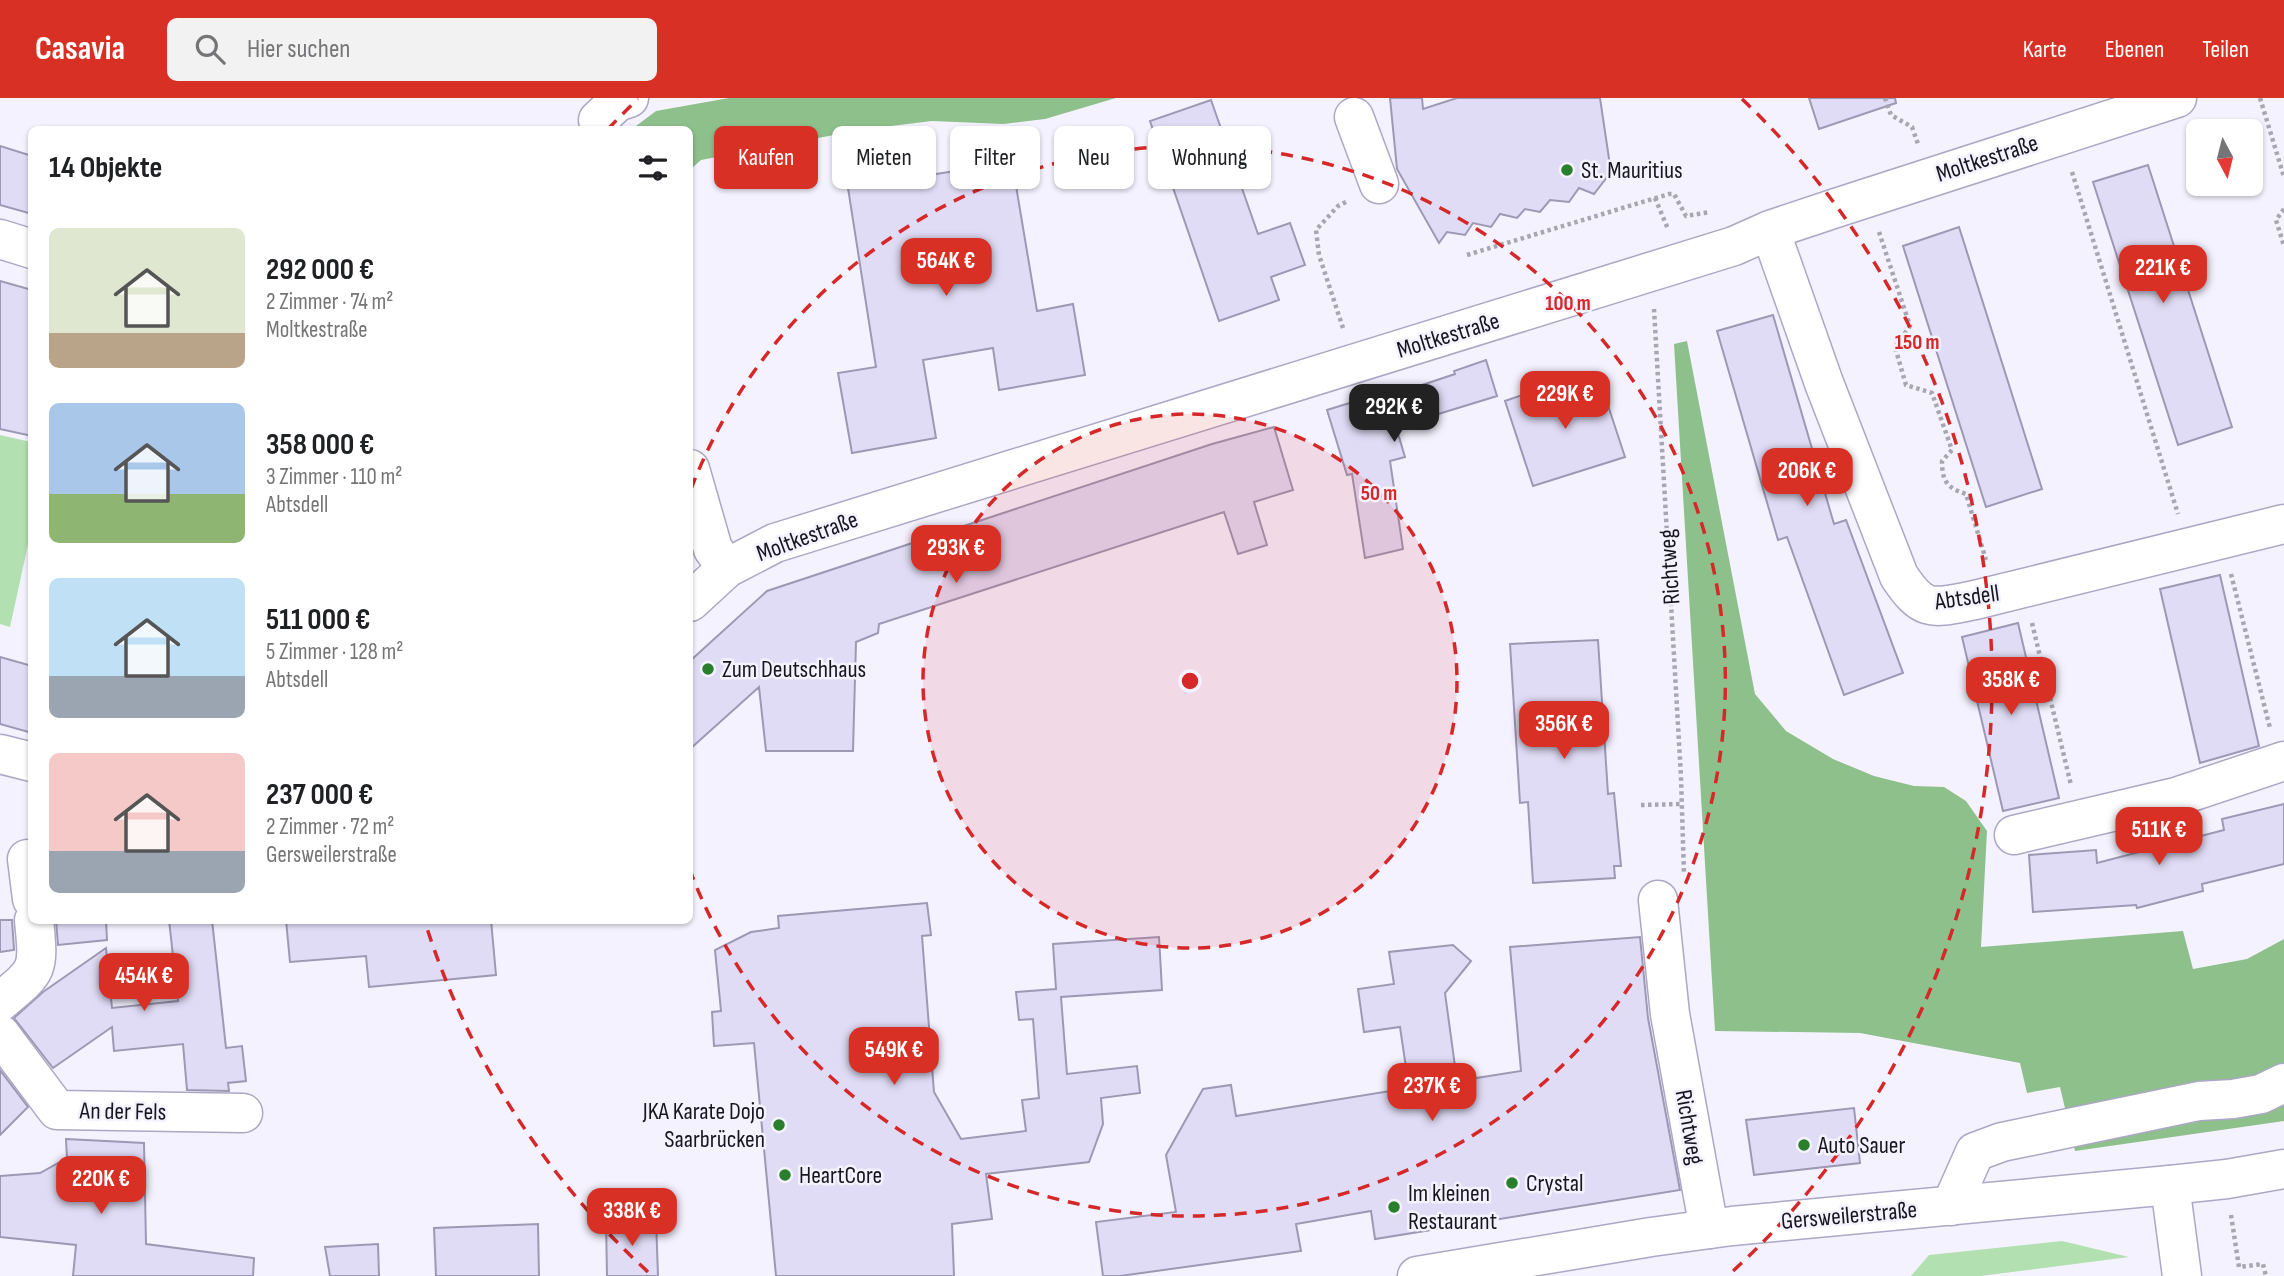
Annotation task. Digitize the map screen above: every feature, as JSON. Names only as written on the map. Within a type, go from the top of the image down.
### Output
[{"type":"street","points":[[596,116],[617,102],[629,98]]},
{"type":"street","name":"Moltkestraße","points":[[693,599],[727,568],[775,544],[1734,246],[1770,230],[2177,98]]},
{"type":"street","points":[[1354,117],[1379,184]]},
{"type":"street","name":"Abtsdell","points":[[1770,230],[1824,383],[1899,576],[1913,597],[1928,606],[1951,605],[2024,589],[2284,524]]},
{"type":"street","points":[[0,239],[28,248]]},
{"type":"street","points":[[693,479],[713,549],[727,568]]},
{"type":"street","points":[[0,754],[28,761]]},
{"type":"street","points":[[2014,835],[2176,797],[2284,761]]},
{"type":"street","points":[[20,860],[28,886]]},
{"type":"street","name":"Richtweg","points":[[1658,901],[1670,1014],[1709,1228]]},
{"type":"street","points":[[0,1002],[30,977],[37,961],[34,924]]},
{"type":"street","name":"An der Fels","points":[[0,1034],[57,1110],[243,1113]]},
{"type":"street","points":[[2199,1101],[2253,1074],[2284,1068]]},
{"type":"street","points":[[1951,1206],[1975,1152],[2003,1142],[2199,1101],[2233,1100],[2261,1094],[2284,1083]]},
{"type":"street","name":"Gersweilerstraße","points":[[1417,1276],[1709,1228],[2170,1185],[2227,1179],[2284,1168]]},
{"type":"street","points":[[2170,1185],[2182,1276]]},
{"type":"path","points":[[1885,98],[1891,115],[1912,127],[1919,149]]},
{"type":"path","points":[[2260,98],[2284,177]]},
{"type":"path","points":[[2072,173],[2172,495]]},
{"type":"path","points":[[1344,332],[1319,255],[1316,230],[1338,206],[1379,184]]},
{"type":"path","points":[[1467,255],[1674,194],[1686,216],[1712,211],[1718,219]]},
{"type":"path","points":[[1656,198],[1670,234]]},
{"type":"path","points":[[2284,209],[2276,220],[2284,246]]},
{"type":"path","points":[[1880,234],[1910,326],[1895,347],[1906,385],[1932,393],[1952,450],[1942,461],[1942,477],[1951,490],[1966,494],[1981,542]]},
{"type":"path","name":"Richtweg","points":[[1654,316],[1681,819]]},
{"type":"path","points":[[2222,540],[2268,722]]},
{"type":"path","points":[[2024,589],[2068,769]]},
{"type":"path","points":[[1641,805],[1681,804]]},
{"type":"path","points":[[2235,1242],[2239,1267],[2263,1264],[2266,1276]]},
{"type":"green space","points":[[729,98],[1116,98],[1045,119],[1003,124],[932,121],[891,126],[832,126],[832,135],[818,138],[818,126],[714,126],[714,158],[701,160],[693,167],[693,126],[636,126],[656,111]]},
{"type":"green space","points":[[1687,341],[1755,694],[1786,731],[1833,759],[1874,776],[1914,786],[1944,787],[1966,801],[1987,831],[1981,947],[2183,931],[2193,969],[2247,959],[2284,939],[2284,1121],[2075,1151],[2060,1087],[2027,1093],[2020,1063],[1860,1033],[1715,1031],[1674,344]]},
{"type":"green space","points":[[0,435],[28,441],[28,545],[10,627],[0,624]]},
{"type":"green space","points":[[2062,1241],[2129,1257],[1981,1276],[1911,1276],[1929,1255]]},
{"type":"building","name":"St. Mauritius","points":[[1390,98],[1422,98],[1423,109],[1457,98],[1600,98],[1611,172],[1594,194],[1579,188],[1569,202],[1550,200],[1540,212],[1525,209],[1517,218],[1500,214],[1491,227],[1473,223],[1465,235],[1447,232],[1439,243],[1397,169]]},
{"type":"building","points":[[1809,98],[1895,98],[1896,103],[1819,129]]},
{"type":"building","points":[[1211,100],[1220,126],[1152,126],[1150,121]]},
{"type":"building","points":[[0,146],[28,155],[28,213],[0,205]]},
{"type":"building","points":[[2148,165],[2232,427],[2178,445],[2093,182]]},
{"type":"building","points":[[950,172],[950,189],[1017,189],[1037,311],[1073,304],[1085,375],[999,390],[993,348],[923,360],[936,438],[852,453],[838,373],[876,367],[848,189],[936,189],[936,174]]},
{"type":"building","points":[[1173,189],[1242,189],[1258,234],[1290,223],[1305,265],[1271,277],[1279,300],[1219,321]]},
{"type":"building","points":[[1959,227],[2042,489],[1986,507],[1903,246]]},
{"type":"building","points":[[0,281],[28,289],[28,435],[0,429]]},
{"type":"building","points":[[1773,315],[1834,524],[1846,520],[1903,673],[1844,695],[1787,537],[1778,540],[1717,331]]},
{"type":"building","points":[[1486,360],[1497,396],[1396,427],[1405,457],[1390,461],[1403,549],[1365,558],[1352,474],[1347,475],[1327,410],[1385,392],[1386,396],[1419,386]]},
{"type":"building","points":[[1599,378],[1625,457],[1533,486],[1505,401],[1543,388],[1545,395]]},
{"type":"building","points":[[1274,427],[1293,490],[1254,502],[1267,545],[1238,554],[1224,512],[879,624],[878,633],[856,642],[853,751],[766,751],[759,687],[693,746],[693,658],[767,591],[1212,444]]},
{"type":"building","points":[[2220,575],[2259,746],[2200,763],[2160,589]]},
{"type":"building","points":[[2018,623],[2059,798],[2003,811],[1962,637]]},
{"type":"building","points":[[1598,640],[1608,794],[1614,793],[1621,866],[1614,866],[1615,878],[1533,883],[1528,802],[1520,803],[1510,644]]},
{"type":"building","points":[[0,657],[28,665],[28,732],[0,724]]},
{"type":"building","points":[[2284,804],[2284,864],[2202,884],[2203,891],[2137,908],[2136,905],[2033,912],[2029,855],[2096,850],[2097,863],[2224,830],[2222,819]]},
{"type":"building","points":[[927,903],[931,935],[922,936],[934,1092],[961,1139],[1026,1131],[1022,1100],[1039,1098],[1033,1019],[1019,1020],[1016,992],[1056,989],[1053,944],[1159,937],[1162,990],[1061,997],[1067,1074],[1137,1066],[1140,1093],[1101,1098],[1103,1124],[1089,1162],[986,1174],[992,1219],[952,1224],[954,1276],[776,1276],[754,1043],[714,1046],[712,1012],[721,1011],[715,950],[751,932],[779,928],[778,916]]},
{"type":"building","points":[[0,920],[12,920],[14,950],[0,952]]},
{"type":"building","points":[[56,924],[106,924],[107,940],[58,945]]},
{"type":"building","points":[[169,924],[212,924],[226,1048],[242,1046],[246,1081],[228,1083],[229,1091],[187,1090],[183,1044],[114,1051],[112,1027],[53,1068],[14,1018],[43,992],[106,948],[112,1008],[178,1001]]},
{"type":"building","points":[[286,924],[491,924],[496,975],[369,987],[366,956],[290,962]]},
{"type":"building","points":[[1640,937],[1648,1018],[1680,1190],[1375,1239],[1371,1211],[1296,1224],[1301,1251],[1120,1276],[1103,1276],[1096,1222],[1176,1212],[1166,1155],[1203,1089],[1231,1085],[1236,1116],[1409,1088],[1400,1027],[1364,1032],[1358,989],[1394,984],[1389,952],[1453,945],[1471,961],[1445,993],[1457,1081],[1521,1071],[1510,947]]},
{"type":"building","points":[[0,1070],[28,1107],[0,1135]]},
{"type":"building","name":"Auto Sauer","points":[[1854,1108],[1860,1163],[1754,1175],[1746,1120]]},
{"type":"building","points":[[66,1139],[144,1143],[146,1244],[254,1258],[253,1276],[73,1276],[76,1245],[0,1237],[0,1176],[40,1173],[67,1158]]},
{"type":"building","points":[[656,1219],[658,1276],[607,1276],[606,1221]]},
{"type":"building","points":[[538,1224],[539,1276],[436,1276],[434,1228]]},
{"type":"building","points":[[378,1244],[379,1276],[330,1276],[325,1247]]},
{"type":"place","name":"St. Mauritius","points":[[1567,170]]},
{"type":"place","name":"Zum Deutschhaus","points":[[708,669]]},
{"type":"place","name":"JKA Karate Dojo Saarbrücken","points":[[779,1125]]},
{"type":"place","name":"Auto Sauer","points":[[1804,1145]]},
{"type":"place","name":"HeartCore","points":[[785,1175]]},
{"type":"place","name":"Crystal","points":[[1512,1183]]},
{"type":"place","name":"Im kleinen Restaurant","points":[[1394,1207]]}]
